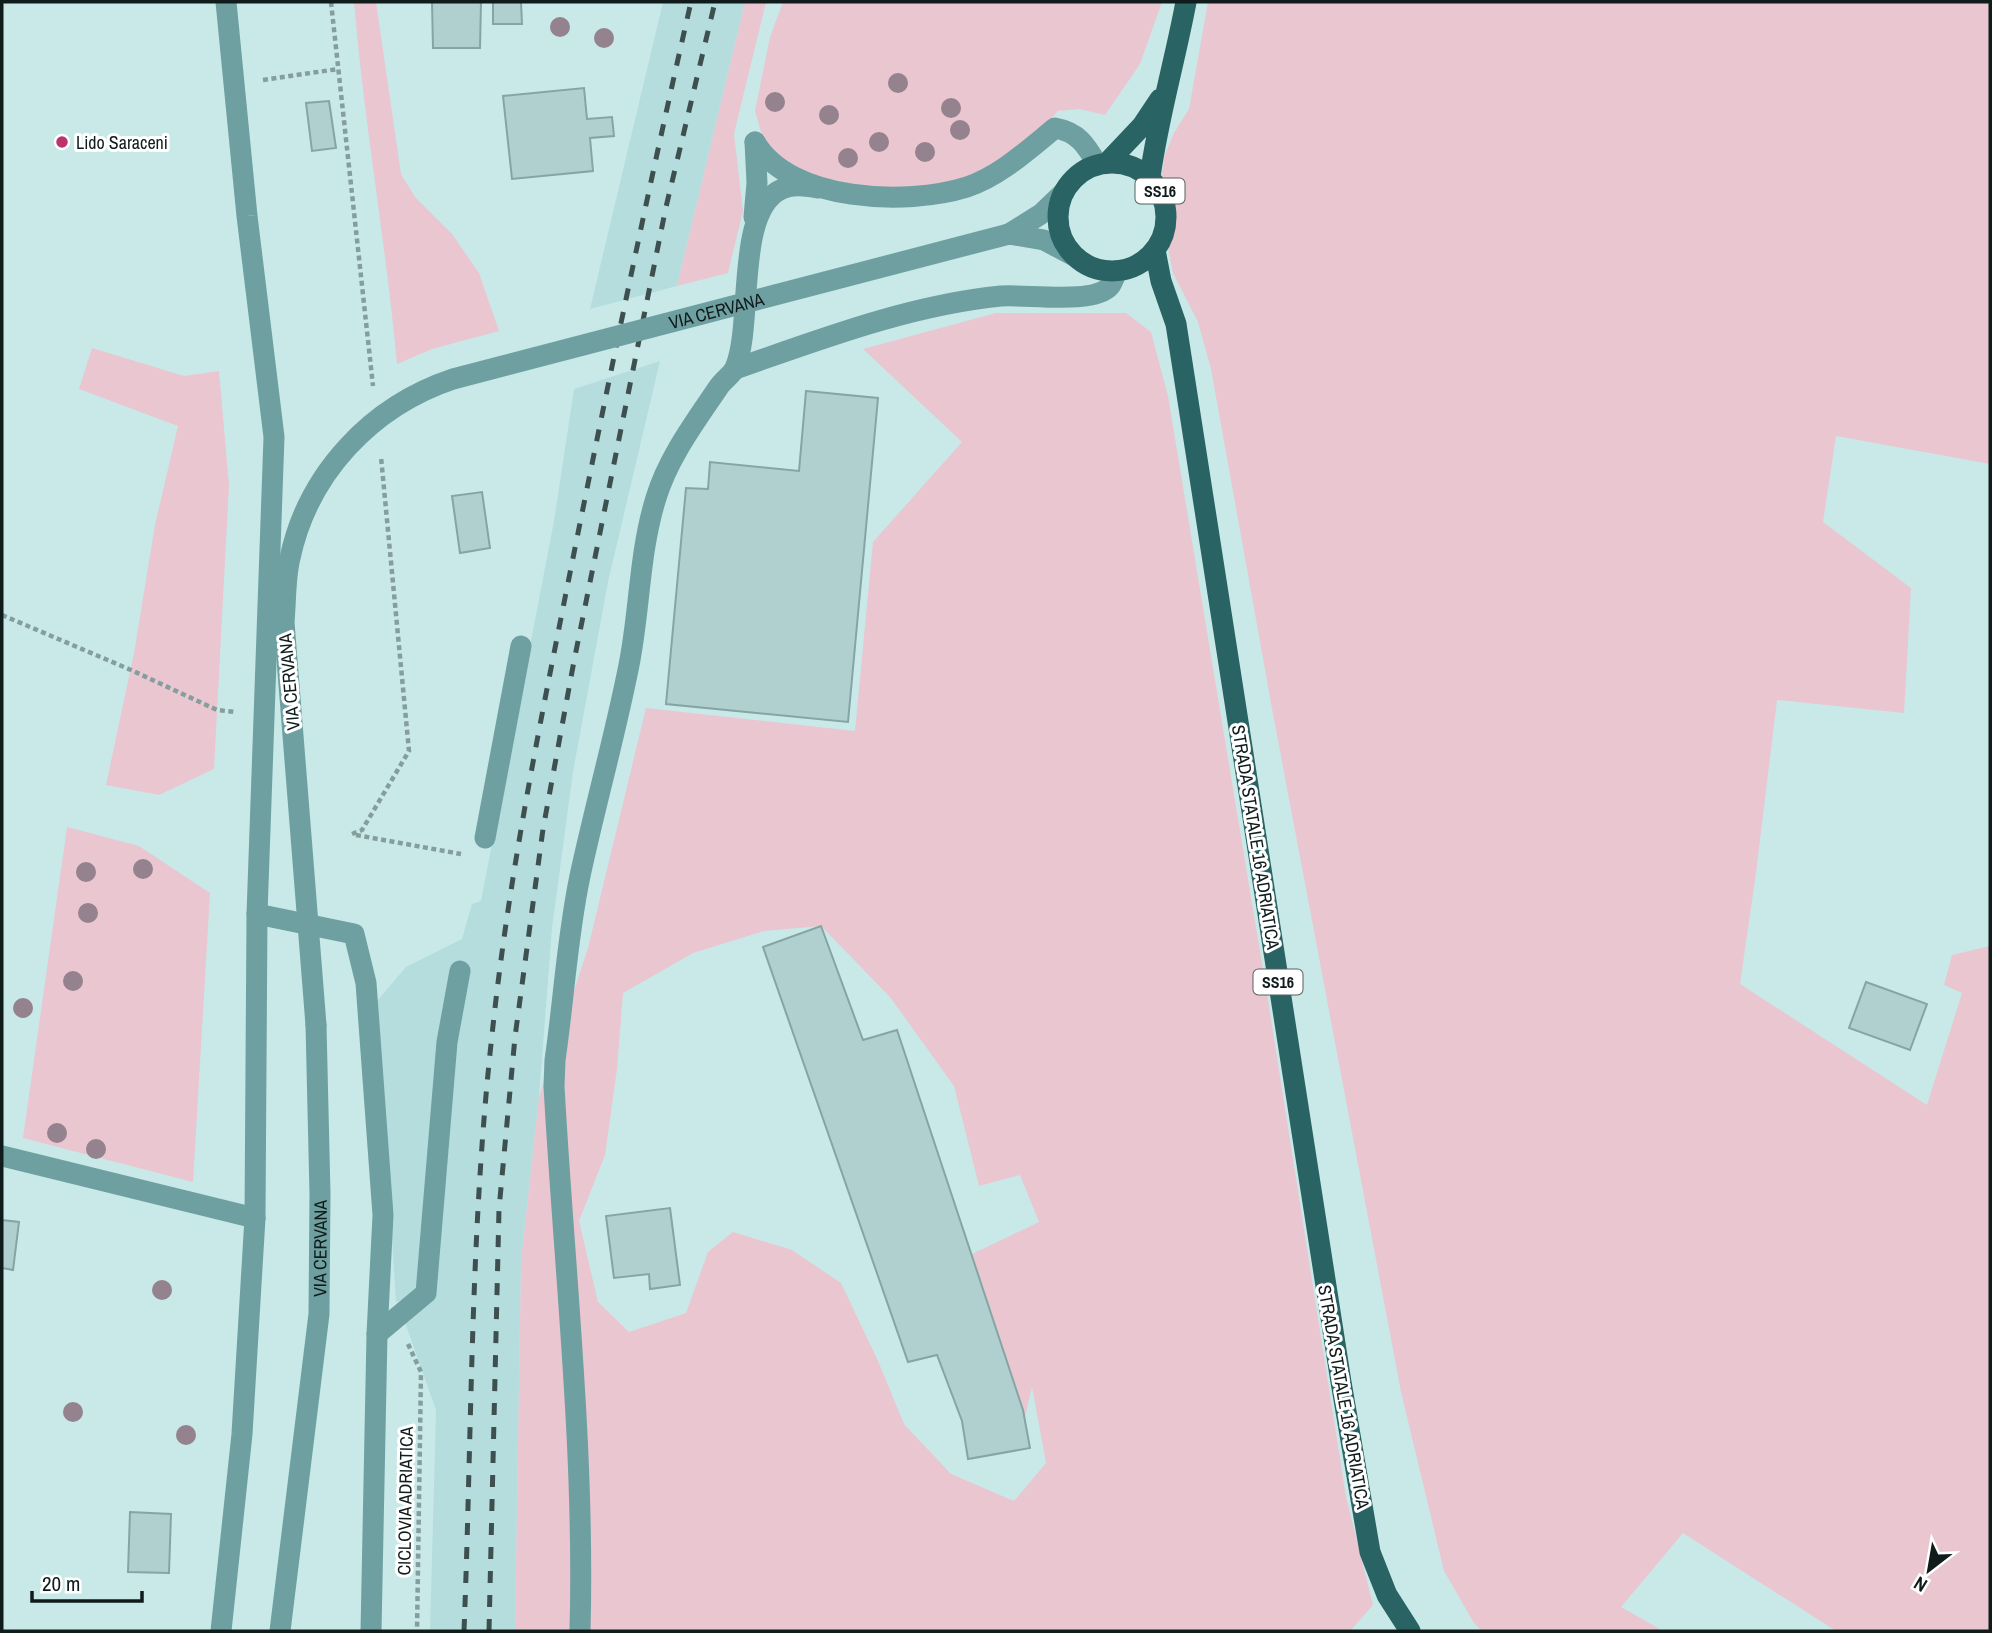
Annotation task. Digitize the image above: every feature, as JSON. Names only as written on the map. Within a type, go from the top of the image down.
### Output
[{"type":"main road","name":"SS16","points":[[1150,177],[1155,140],[1186,2]]},
{"type":"main road","name":"SS16","points":[[1102,164],[1142,126],[1170,82]]},
{"type":"main road","name":"SS16","points":[[1064,192],[1072,180],[1084,170],[1102,164],[1130,166],[1150,177],[1160,190],[1166,205],[1165,229],[1156,250],[1161,281],[1176,324]]},
{"type":"main road","points":[[1064,192],[1058,208],[1059,226],[1065,243],[1076,257]]},
{"type":"main road","points":[[1122,270],[1143,262],[1156,250]]},
{"type":"main road","name":"SS16","points":[[1076,257],[1088,266],[1122,270],[1152,287],[1176,324]]},
{"type":"main road","name":"STRADA STATALE 16 ADRIATICA","points":[[1176,324],[1340,1382],[1370,1552],[1387,1595],[1410,1631]]},
{"type":"street","points":[[221,1631],[242,1434],[255,1218],[257,914],[274,437],[247,216],[226,2]]},
{"type":"street","points":[[750,251],[761,209],[772,195],[790,186],[865,195],[909,196],[967,187],[1021,155],[1055,128],[1068,130],[1080,138],[1102,164]]},
{"type":"street","points":[[735,369],[757,183],[755,142],[768,161],[776,167],[818,188]]},
{"type":"street","name":"VIA CERVANA","points":[[279,1631],[319,1314],[320,1194],[316,1025],[284,622],[289,558],[306,509],[332,464],[350,443],[391,408],[415,394],[453,379],[1009,234],[1041,214],[1064,192]]},
{"type":"street","name":"VIA CERVANA","points":[[1009,234],[1044,240],[1076,257]]},
{"type":"street","points":[[580,1631],[579,1438],[556,1125],[555,1060],[579,878],[629,667],[642,568],[656,498],[671,462],[685,438],[720,384],[735,369],[908,314],[973,300],[1017,295],[1087,297],[1110,286],[1122,270]]},
{"type":"street","points":[[485,838],[521,646]]},
{"type":"street","points":[[257,914],[354,934],[366,983],[383,1215],[377,1334],[371,1631]]},
{"type":"street","points":[[377,1334],[426,1293],[447,1042],[460,971]]},
{"type":"street","points":[[2,1156],[255,1218]]},
{"type":"path","points":[[331,2],[372,367]]},
{"type":"path","points":[[255,81],[338,69]]},
{"type":"path","points":[[382,470],[409,751],[362,830],[352,834],[466,854]]},
{"type":"path","points":[[2,615],[217,710],[264,715]]},
{"type":"path","name":"CICLOVIA ADRIATICA","points":[[417,1631],[421,1372]]},
{"type":"shaded area","points":[[354,2],[376,2],[401,174],[415,197],[452,234],[479,273],[499,331],[432,349],[397,364],[363,93]]},
{"type":"shaded area","points":[[663,2],[745,2],[677,286],[590,309]]},
{"type":"shaded area","points":[[745,2],[766,2],[734,134],[743,211],[728,273],[677,286]]},
{"type":"shaded area","points":[[783,2],[1162,2],[1140,64],[1105,115],[1079,109],[1058,111],[1039,131],[986,174],[940,189],[826,186],[765,146],[755,111],[770,37]]},
{"type":"shaded area","points":[[1208,2],[1990,2],[1990,464],[1836,436],[1823,522],[1911,588],[1904,713],[1777,700],[1740,984],[1927,1105],[1962,993],[1944,985],[1952,955],[1990,946],[1990,1631],[1836,1631],[1683,1533],[1621,1607],[1663,1631],[1482,1631],[1474,1623],[1444,1571],[1401,1392],[1211,369],[1198,322],[1173,273],[1168,248],[1176,221],[1176,209],[1162,175],[1164,157],[1174,133],[1189,109]]},
{"type":"shaded area","points":[[996,313],[1126,313],[1151,332],[1168,396],[1268,1000],[1346,1497],[1373,1605],[1350,1631],[515,1631],[521,1261],[539,1097],[588,948],[646,708],[855,731],[873,542],[962,442],[863,349]],"holes":[[[821,926],[890,997],[954,1086],[979,1186],[1020,1175],[1039,1222],[972,1254],[1025,1417],[1032,1387],[1046,1463],[1014,1501],[951,1474],[904,1424],[841,1283],[792,1250],[733,1232],[708,1252],[686,1313],[629,1332],[598,1302],[579,1221],[605,1155],[617,1069],[623,993],[693,953],[764,931]]]},
{"type":"shaded area","points":[[92,348],[184,376],[219,371],[229,485],[214,769],[159,795],[106,785],[134,653],[155,525],[178,426],[79,389]]},
{"type":"shaded area","points":[[660,361],[608,582],[573,772],[552,928],[539,1097],[521,1261],[515,1631],[430,1631],[436,1410],[402,1314],[424,1294],[396,1302],[377,1001],[406,967],[462,939],[472,904],[481,901],[554,521],[574,389]]},
{"type":"shaded area","points":[[67,827],[139,846],[210,893],[193,1182],[23,1138]]},
{"type":"building","points":[[432,2],[481,2],[480,48],[433,48]]},
{"type":"building","points":[[493,2],[521,2],[522,24],[493,24]]},
{"type":"building","points":[[584,88],[587,119],[612,117],[614,136],[590,138],[593,171],[512,179],[503,96]]},
{"type":"building","points":[[329,101],[336,148],[312,151],[306,103]]},
{"type":"building","points":[[806,391],[878,398],[848,722],[666,704],[686,488],[708,489],[710,462],[799,471]]},
{"type":"building","points":[[482,492],[490,548],[460,553],[452,496]]},
{"type":"building","points":[[821,926],[863,1040],[897,1030],[1023,1410],[1030,1448],[968,1459],[962,1421],[937,1355],[908,1362],[763,947]]},
{"type":"building","points":[[1866,982],[1927,1004],[1910,1050],[1849,1028]]},
{"type":"building","points":[[670,1208],[680,1285],[650,1289],[649,1274],[614,1278],[606,1216]]},
{"type":"building","points":[[2,1220],[19,1222],[13,1270],[2,1268]]},
{"type":"building","points":[[130,1512],[171,1514],[169,1573],[128,1572]]},
{"type":"railway","points":[[464,1631],[479,1184],[492,1035],[507,914],[527,793],[574,553],[691,2]]},
{"type":"railway","points":[[489,1631],[499,1209],[515,1037],[543,829],[574,661],[666,207],[715,2]]},
{"type":"place","name":"Lido Saraceni","points":[[62,142]]}]
